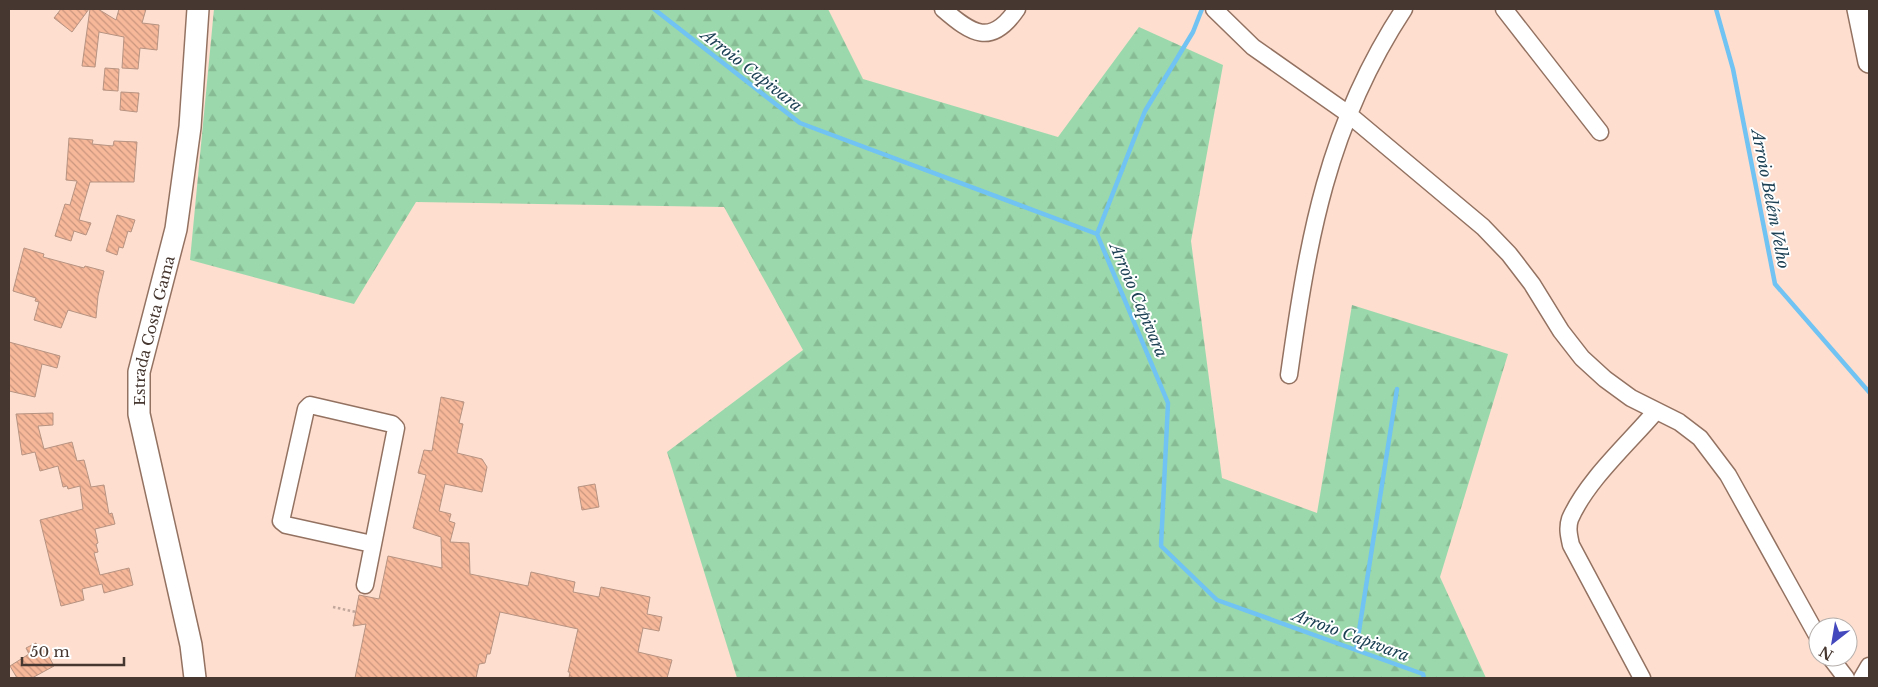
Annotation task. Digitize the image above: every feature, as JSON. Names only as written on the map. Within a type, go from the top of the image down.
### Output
[{"type":"main road","name":"Estrada Costa Gama","points":[[196,678],[191,645],[140,414],[140,372],[176,230],[190,127],[198,9]]},
{"type":"main road","points":[[1858,9],[1869,62]]},
{"type":"street","points":[[943,9],[970,31],[980,34],[1001,28],[1017,9]]},
{"type":"street","points":[[1214,9],[1254,47],[1347,113],[1483,228],[1509,254],[1582,358],[1605,380],[1631,398],[1679,422],[1700,438],[1728,475],[1808,619]]},
{"type":"street","points":[[1289,375],[1309,245],[1326,177],[1347,113],[1404,9]]},
{"type":"street","points":[[1504,9],[1600,132]]},
{"type":"street","points":[[365,585],[396,428],[392,424],[310,405],[306,409],[281,521],[286,525],[372,544]]},
{"type":"street","points":[[1642,678],[1571,545],[1568,531],[1570,520],[1587,492],[1656,411]]},
{"type":"street","points":[[1862,678],[1869,666]]},
{"type":"street","points":[[1838,667],[1846,678]]},
{"type":"path","points":[[333,607],[356,612]]},
{"type":"green space","points":[[214,9],[828,9],[863,79],[1058,137],[1139,27],[1223,65],[1191,241],[1222,478],[1317,513],[1352,305],[1508,354],[1440,577],[1486,678],[737,678],[667,452],[803,350],[724,207],[416,202],[354,304],[190,260]]},
{"type":"building","points":[[61,9],[89,9],[72,32],[54,18]]},
{"type":"building","points":[[90,9],[98,9],[116,20],[119,9],[146,9],[142,23],[159,25],[157,50],[140,48],[138,69],[122,68],[124,37],[99,32],[95,67],[82,66]]},
{"type":"building","points":[[105,68],[119,69],[118,91],[103,90]]},
{"type":"building","points":[[121,92],[139,93],[137,112],[120,110]]},
{"type":"building","points":[[69,138],[93,140],[92,144],[113,146],[114,141],[137,142],[134,182],[90,182],[79,220],[91,223],[86,235],[74,231],[71,241],[55,236],[65,204],[70,205],[77,181],[66,180]]},
{"type":"building","points":[[117,215],[135,220],[131,232],[128,231],[123,248],[119,247],[117,255],[106,251]]},
{"type":"building","points":[[24,248],[44,254],[43,257],[84,268],[85,266],[104,271],[98,296],[96,318],[68,310],[61,328],[34,320],[39,302],[35,301],[36,298],[13,291]]},
{"type":"building","points":[[9,342],[60,356],[57,368],[42,364],[35,397],[9,391]]},
{"type":"building","points":[[441,397],[464,402],[459,423],[463,424],[457,453],[482,459],[487,467],[482,492],[445,484],[439,511],[451,514],[449,521],[455,523],[450,542],[469,543],[470,574],[528,586],[531,572],[575,582],[573,592],[599,597],[601,587],[650,597],[647,614],[662,617],[659,631],[643,628],[638,652],[672,660],[667,678],[569,678],[570,672],[568,672],[578,629],[500,612],[490,654],[487,654],[485,663],[479,664],[476,678],[355,678],[366,624],[353,626],[359,595],[379,599],[388,556],[442,568],[441,537],[413,528],[426,475],[418,473],[424,450],[432,451]]},
{"type":"building","points":[[53,413],[53,425],[38,426],[44,449],[72,442],[77,461],[84,460],[91,487],[104,485],[109,514],[112,513],[115,524],[95,529],[98,552],[94,553],[100,575],[129,568],[133,585],[104,593],[102,584],[82,589],[84,600],[61,606],[40,520],[83,509],[80,486],[68,489],[67,486],[63,487],[58,466],[40,471],[35,452],[22,455],[16,414]]},
{"type":"building","points":[[595,484],[599,507],[582,510],[578,487]]},
{"type":"building","points":[[36,643],[38,649],[43,646],[54,666],[32,678],[17,678],[10,666],[29,654],[26,648]]},
{"type":"waterway","name":"Arroio Capivara","points":[[654,9],[800,123],[1097,234],[1168,403],[1161,546],[1217,600],[1423,674],[1424,678]]},
{"type":"waterway","points":[[1097,234],[1145,111],[1193,32],[1202,9]]},
{"type":"waterway","name":"Arroio Belém Velho","points":[[1716,9],[1733,69],[1775,284],[1869,392]]},
{"type":"waterway","points":[[1356,650],[1397,389]]}]
